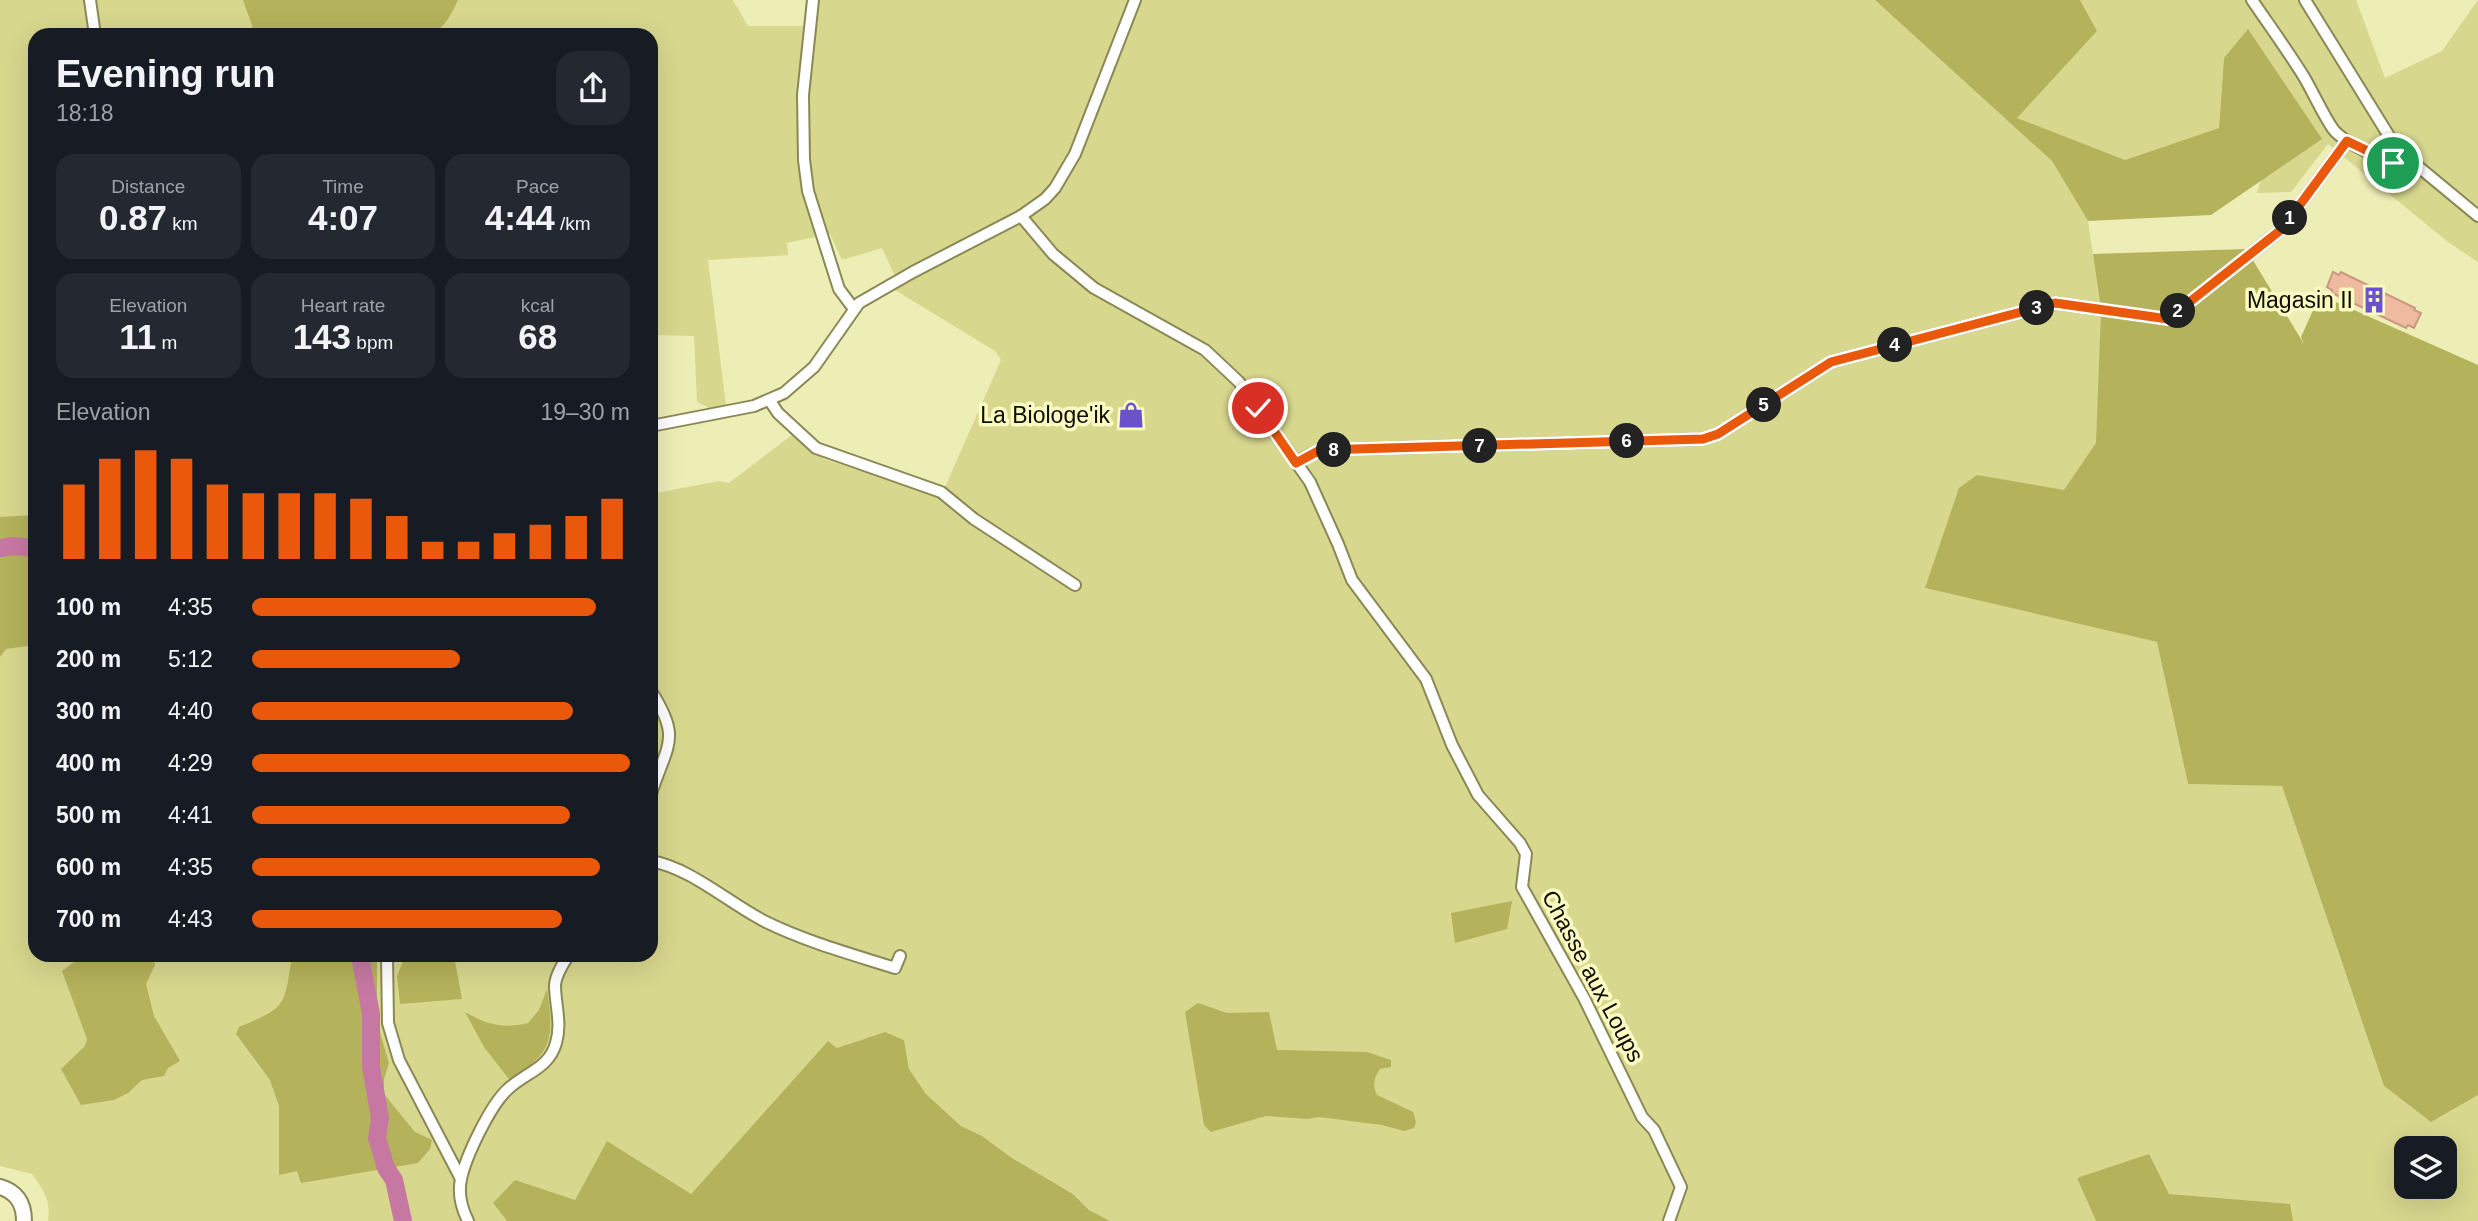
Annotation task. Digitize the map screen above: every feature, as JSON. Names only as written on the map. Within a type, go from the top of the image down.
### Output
[{"type":"main road","points":[[0,1187],[20,1201],[24,1221]]},
{"type":"street","points":[[90,0],[94,28]]},
{"type":"street","points":[[813,0],[803,95],[804,160],[808,191],[839,289],[854,309]]},
{"type":"street","points":[[658,425],[770,401],[792,388],[814,368],[854,309],[894,283],[1021,216],[1045,199],[1068,169],[1135,0]]},
{"type":"street","points":[[2252,0],[2302,74],[2334,131],[2347,141],[2393,163],[2403,164],[2409,160]]},
{"type":"street","points":[[2305,0],[2397,149],[2478,216]]},
{"type":"street","points":[[1296,463],[1320,450],[1703,439],[1718,434],[1831,362],[2055,303],[2168,319],[2282,229],[2347,141]]},
{"type":"street","name":"Chasse aux Loups","points":[[1021,216],[1053,254],[1094,288],[1205,350],[1239,382],[1310,482],[1352,580],[1426,680],[1478,795],[1515,836],[1526,854],[1522,887],[1534,904],[1584,998],[1642,1118],[1654,1130],[1681,1187],[1669,1221]]},
{"type":"street","points":[[770,401],[778,413],[816,448],[941,492],[974,519],[1075,585]]},
{"type":"street","points":[[658,702],[671,733],[658,775]]},
{"type":"street","points":[[658,863],[677,870],[766,922],[835,949],[895,968],[900,956]]},
{"type":"street","points":[[387,962],[388,1023],[400,1060],[461,1179],[463,1210],[468,1221]]},
{"type":"street","points":[[461,1179],[495,1104],[514,1083],[540,1069],[551,1054],[556,1043],[559,1021],[555,983],[565,962]]},
{"type":"shaded area","points":[[0,0],[733,0],[748,26],[804,26],[806,0],[1875,0],[2052,161],[2088,221],[2101,310],[2098,442],[2064,491],[1977,475],[1925,588],[2157,642],[2188,784],[2282,786],[2384,1086],[2431,1122],[2478,1095],[2478,1221],[2293,1221],[2289,1204],[2169,1194],[2077,1178],[2096,1221],[1110,1221],[1089,1210],[1073,1194],[1012,1158],[982,1136],[961,1126],[926,1094],[909,1069],[904,1040],[885,1032],[837,1048],[828,1041],[690,1195],[607,1141],[575,1200],[493,1203],[507,1221],[48,1221],[46,1196],[32,1174],[0,1166]]},
{"type":"shaded area","points":[[243,0],[458,0],[450,16],[440,28],[253,28]]},
{"type":"shaded area","points":[[1875,0],[2080,0],[2097,31],[2017,118],[2125,160],[2219,128],[2224,58],[2248,29],[2322,139],[2211,215],[2088,221],[2052,161]]},
{"type":"shaded area","points":[[2080,0],[2356,0],[2385,78],[2442,51],[2478,0],[2478,262],[2448,242],[2328,144],[2291,192],[2257,193],[2288,89],[2224,58],[2219,128],[2125,160],[2016,118],[2097,31]]},
{"type":"shaded area","points":[[2246,249],[2304,344],[2301,337],[2320,295],[2478,365],[2478,1095],[2431,1122],[2384,1086],[2282,786],[2188,784],[2157,642],[1925,588],[1959,488],[1977,475],[2064,490],[2096,443],[2101,310],[2093,254]]},
{"type":"shaded area","points":[[28,515],[28,646],[6,649],[0,657],[0,517]]},
{"type":"shaded area","points":[[1512,901],[1507,929],[1455,943],[1451,913]]},
{"type":"shaded area","points":[[74,962],[154,962],[146,984],[154,1016],[180,1061],[168,1068],[164,1076],[142,1080],[128,1093],[114,1100],[81,1105],[61,1069],[85,1046],[87,1039],[62,971]]},
{"type":"shaded area","points":[[291,962],[377,962],[377,1022],[389,1063],[384,1079],[384,1094],[415,1132],[432,1140],[430,1149],[418,1163],[301,1183],[297,1171],[279,1175],[279,1106],[270,1080],[236,1034],[239,1027],[275,1009],[287,986]]},
{"type":"shaded area","points":[[403,962],[455,962],[462,999],[400,1004],[397,976]]},
{"type":"shaded area","points":[[547,989],[550,1020],[548,1043],[535,1061],[509,1079],[484,1047],[465,1012],[495,1025],[528,1023],[539,1010]]},
{"type":"shaded area","points":[[1198,1003],[1227,1013],[1269,1012],[1277,1050],[1367,1052],[1391,1060],[1391,1067],[1380,1069],[1376,1075],[1375,1091],[1377,1095],[1413,1112],[1416,1122],[1414,1128],[1404,1131],[1382,1125],[1319,1117],[1308,1119],[1266,1116],[1211,1132],[1204,1125],[1185,1012]]},
{"type":"shaded area","points":[[885,1032],[904,1040],[909,1069],[926,1094],[961,1126],[982,1136],[1012,1158],[1073,1194],[1089,1210],[1110,1221],[507,1221],[493,1203],[515,1180],[575,1200],[607,1141],[691,1194],[828,1041],[837,1048]]},
{"type":"shaded area","points":[[2149,1154],[2169,1194],[2290,1204],[2293,1221],[2096,1221],[2077,1178]]},
{"type":"building","name":"Magasin II","points":[[2333,272],[2339,275],[2341,272],[2415,308],[2414,310],[2421,313],[2414,328],[2408,325],[2406,328],[2332,293],[2327,287]]},
{"type":"waterway","points":[[0,548],[28,547]]},
{"type":"waterway","points":[[361,962],[371,1014],[371,1067],[380,1118],[377,1138],[386,1168],[394,1180],[403,1221]]},
{"type":"place","name":"Magasin II","points":[[2374,300]]},
{"type":"place","name":"La Biologe'ik","points":[[1131,415]]},
{"type":"route","points":[[1258,408],[1296,463],[1320,450],[1703,439],[1718,434],[1831,362],[2055,303],[2168,319],[2282,229],[2347,141],[2393,163]]}]
